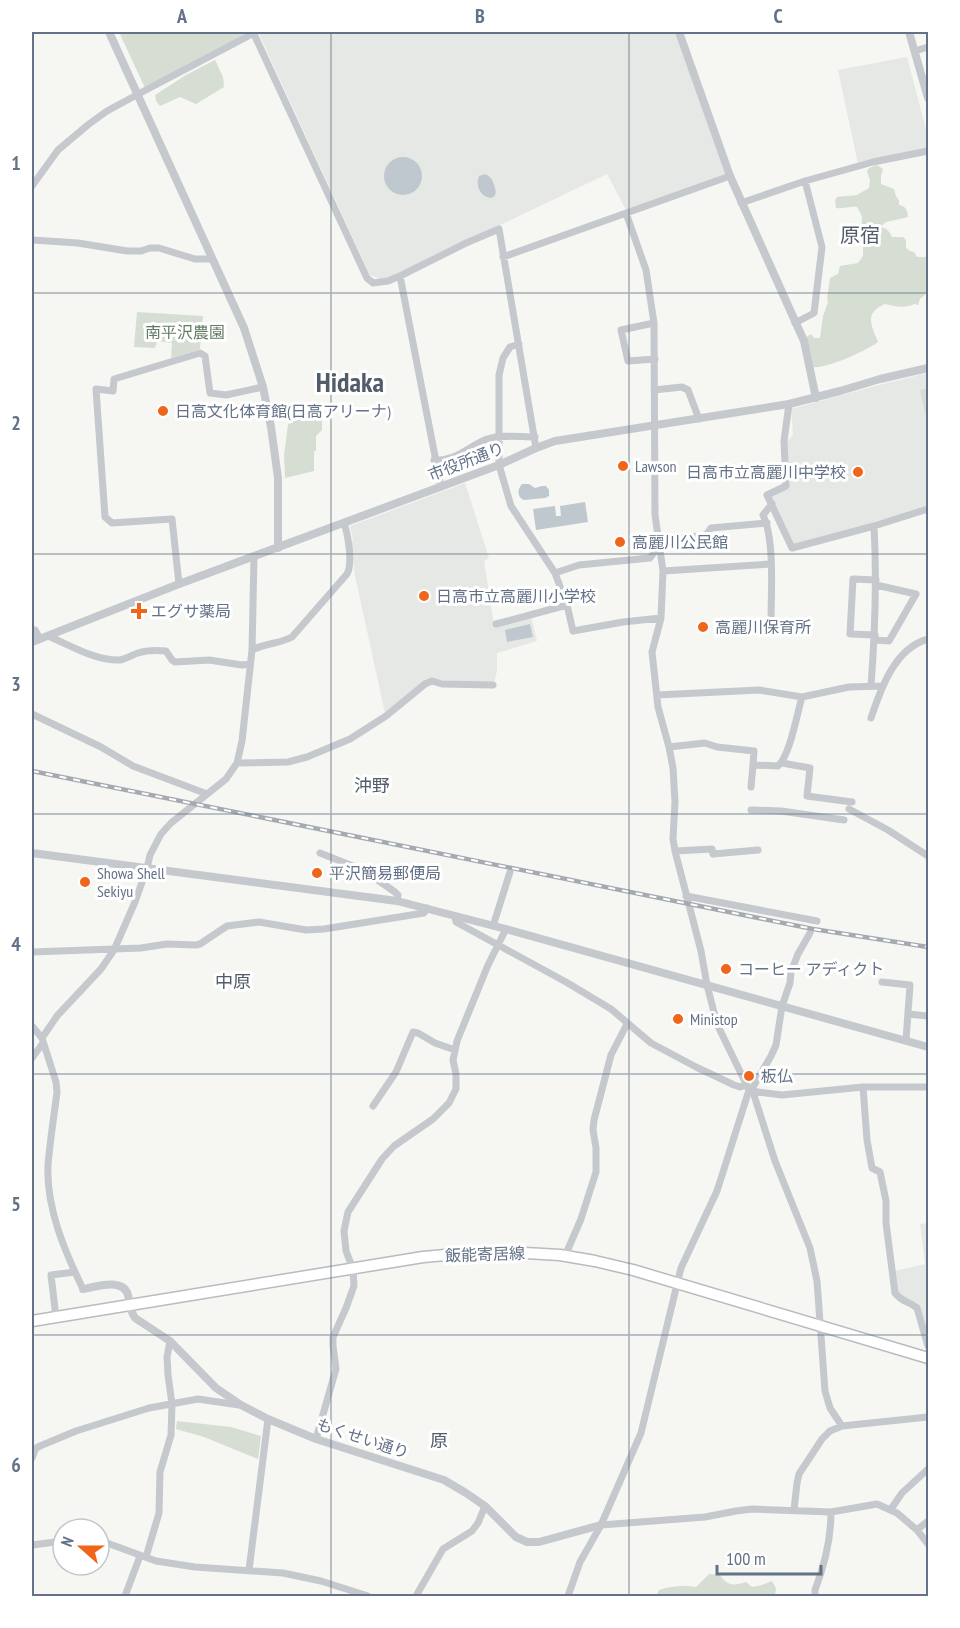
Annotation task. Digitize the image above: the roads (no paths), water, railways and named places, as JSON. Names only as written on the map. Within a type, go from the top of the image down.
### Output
[{"type":"main road","name":"飯能寄居線","points":[[32,1321],[423,1257],[468,1252],[521,1252],[565,1256],[614,1265],[928,1358]]},
{"type":"street","points":[[109,32],[244,328],[262,387],[271,427],[278,478],[278,548]]},
{"type":"street","points":[[32,186],[58,150],[107,111],[254,32],[367,278],[373,283],[388,281],[400,276],[499,229],[536,448]]},
{"type":"street","points":[[679,32],[730,176],[804,341],[816,398]]},
{"type":"street","points":[[909,32],[928,98]]},
{"type":"street","points":[[915,51],[928,47]]},
{"type":"street","points":[[741,203],[805,181],[873,162],[928,151]]},
{"type":"street","points":[[503,256],[730,176]]},
{"type":"street","points":[[795,323],[814,313],[822,247],[805,181]]},
{"type":"street","points":[[626,213],[646,270],[654,323],[655,515],[663,571],[661,618],[652,652],[658,707],[673,768],[675,851],[717,1024],[749,1089],[810,1248],[818,1281],[825,1391],[830,1408],[842,1426]]},
{"type":"street","points":[[32,240],[78,243],[127,251],[159,248],[195,259],[212,258]]},
{"type":"street","points":[[400,276],[441,487]]},
{"type":"street","points":[[654,323],[621,330],[628,361],[655,359]]},
{"type":"street","points":[[519,344],[510,347],[503,358],[499,375],[500,465],[511,506],[555,573],[567,605],[573,631],[661,618]]},
{"type":"street","points":[[179,584],[172,519],[112,523],[105,517],[96,389],[113,391],[114,378],[200,353],[205,356],[210,393],[226,395],[262,387]]},
{"type":"street","name":"市役所通り","points":[[40,639],[179,584],[564,439],[789,404],[928,368]]},
{"type":"street","points":[[654,390],[682,387],[688,390],[699,419]]},
{"type":"street","points":[[789,404],[784,441],[786,486],[768,495],[792,548],[928,509]]},
{"type":"street","points":[[434,460],[448,460],[488,439],[500,436],[535,438]]},
{"type":"street","points":[[771,622],[771,564],[767,523],[763,514],[772,504]]},
{"type":"street","points":[[252,650],[292,637],[347,574],[350,568],[348,538],[344,523]]},
{"type":"street","points":[[555,573],[579,565],[650,558],[660,542],[706,535],[711,528],[767,523]]},
{"type":"street","points":[[871,686],[875,638],[874,526]]},
{"type":"street","points":[[32,1058],[57,1016],[101,969],[114,950],[147,868],[150,855],[161,834],[171,823],[226,779],[237,763],[242,741],[252,650],[254,557]]},
{"type":"street","points":[[663,571],[771,564]]},
{"type":"street","points":[[853,579],[916,594],[889,641],[875,638],[850,634],[853,579]]},
{"type":"street","points":[[496,624],[567,605]]},
{"type":"street","points":[[32,628],[40,639],[104,658],[123,659],[139,652],[157,650],[166,651],[175,662],[209,660],[242,665],[250,663]]},
{"type":"street","points":[[871,718],[883,686],[898,657],[928,639]]},
{"type":"street","points":[[237,763],[288,762],[307,757],[350,739],[386,716],[425,684],[432,681],[442,684],[493,685]]},
{"type":"street","points":[[657,695],[759,690],[802,697],[849,687],[883,686]]},
{"type":"street","points":[[753,765],[778,766],[782,763],[802,697]]},
{"type":"street","points":[[32,714],[102,747],[133,766],[207,794]]},
{"type":"street","points":[[669,747],[705,743],[717,747],[754,751],[751,787]]},
{"type":"street","points":[[782,763],[810,768],[807,796],[850,805],[928,856]]},
{"type":"street","points":[[751,810],[781,811],[844,820]]},
{"type":"street","points":[[675,851],[712,849],[713,854],[758,850]]},
{"type":"street","points":[[32,852],[397,901],[506,929],[928,1047]]},
{"type":"street","points":[[320,853],[363,870],[395,892],[398,895],[397,901]]},
{"type":"street","points":[[493,926],[510,872]]},
{"type":"street","points":[[686,896],[818,921]]},
{"type":"street","points":[[32,952],[114,950],[167,944],[196,945],[227,926],[259,922],[306,930],[324,929],[424,913],[427,908]]},
{"type":"street","points":[[454,916],[456,922],[611,1008],[627,1024],[651,1042],[734,1085],[782,1095],[863,1087],[928,1087]]},
{"type":"street","points":[[316,1439],[336,1369],[333,1337],[354,1286],[353,1269],[346,1251],[344,1232],[348,1212],[382,1159],[394,1146],[433,1119],[449,1103],[456,1089],[453,1060],[455,1050],[484,976],[506,929]]},
{"type":"street","points":[[568,1596],[580,1562],[601,1525],[641,1433],[685,1257],[704,1223],[717,1191],[749,1089],[753,1087],[776,1045],[782,1006],[790,983],[791,972],[810,933]]},
{"type":"street","points":[[882,982],[910,985],[906,1040]]},
{"type":"street","points":[[909,1014],[928,1016]]},
{"type":"street","points":[[565,1256],[581,1219],[596,1172],[594,1120],[611,1055],[627,1024]]},
{"type":"street","name":"もくせい通り","points":[[32,1026],[42,1040],[56,1082],[57,1092],[48,1166],[55,1221],[60,1238],[83,1289],[118,1285],[126,1290],[129,1306],[135,1318],[170,1341],[216,1388],[242,1405],[268,1419],[316,1439],[444,1480],[466,1492],[516,1537],[527,1542],[539,1542],[601,1525],[695,1518],[752,1509],[831,1512],[872,1504],[891,1509]]},
{"type":"street","points":[[373,1106],[396,1072],[413,1032],[455,1050]]},
{"type":"street","points":[[863,1087],[867,1140],[872,1168],[880,1172],[886,1201],[885,1222],[895,1293],[901,1300],[917,1308],[928,1346]]},
{"type":"street","points":[[56,1317],[51,1275],[75,1272]]},
{"type":"street","points":[[125,1596],[159,1513],[160,1472],[171,1435],[172,1404],[168,1375],[170,1341]]},
{"type":"street","points":[[32,1458],[36,1448],[76,1431],[149,1408],[198,1399],[242,1405]]},
{"type":"street","points":[[794,1510],[799,1474],[822,1439],[830,1431],[842,1426],[928,1417]]},
{"type":"street","points":[[249,1570],[268,1419]]},
{"type":"street","points":[[928,1469],[902,1492],[891,1509],[917,1530],[928,1544]]},
{"type":"street","points":[[416,1596],[443,1549],[472,1531],[478,1523],[484,1506]]},
{"type":"street","points":[[815,1596],[828,1551],[831,1512]]},
{"type":"street","points":[[917,1530],[928,1521]]},
{"type":"street","points":[[32,1545],[51,1543]]},
{"type":"street","points":[[111,1544],[143,1556],[195,1568],[249,1570],[296,1576],[321,1581],[368,1596]]},
{"type":"railway","points":[[32,771],[813,929],[928,947]]},
{"type":"place","name":"日高文化体育館(日高アリーナ)","points":[[163,411]]},
{"type":"place","name":"Lawson","points":[[623,466]]},
{"type":"place","name":"日高市立高麗川中学校","points":[[858,472]]},
{"type":"place","name":"高麗川公民館","points":[[620,542]]},
{"type":"place","name":"日高市立高麗川小学校","points":[[424,596]]},
{"type":"place","name":"エグサ薬局","points":[[139,611]]},
{"type":"place","name":"高麗川保育所","points":[[703,627]]},
{"type":"place","name":"平沢簡易郵便局","points":[[317,873]]},
{"type":"place","name":"Showa Shell Sekiyu","points":[[85,882]]},
{"type":"place","name":"コーヒー アディクト","points":[[726,969]]},
{"type":"place","name":"Ministop","points":[[678,1019]]},
{"type":"place","name":"板仏","points":[[749,1076]]},
{"type":"district","name":"原宿","points":[[860,235]]},
{"type":"district","name":"Hidaka","points":[[350,381]]},
{"type":"district","name":"沖野","points":[[372,785]]},
{"type":"district","name":"中原","points":[[233,981]]},
{"type":"district","name":"原","points":[[439,1440]]},
{"type":"park label","name":"南平沢農園","points":[[185,332]]}]
